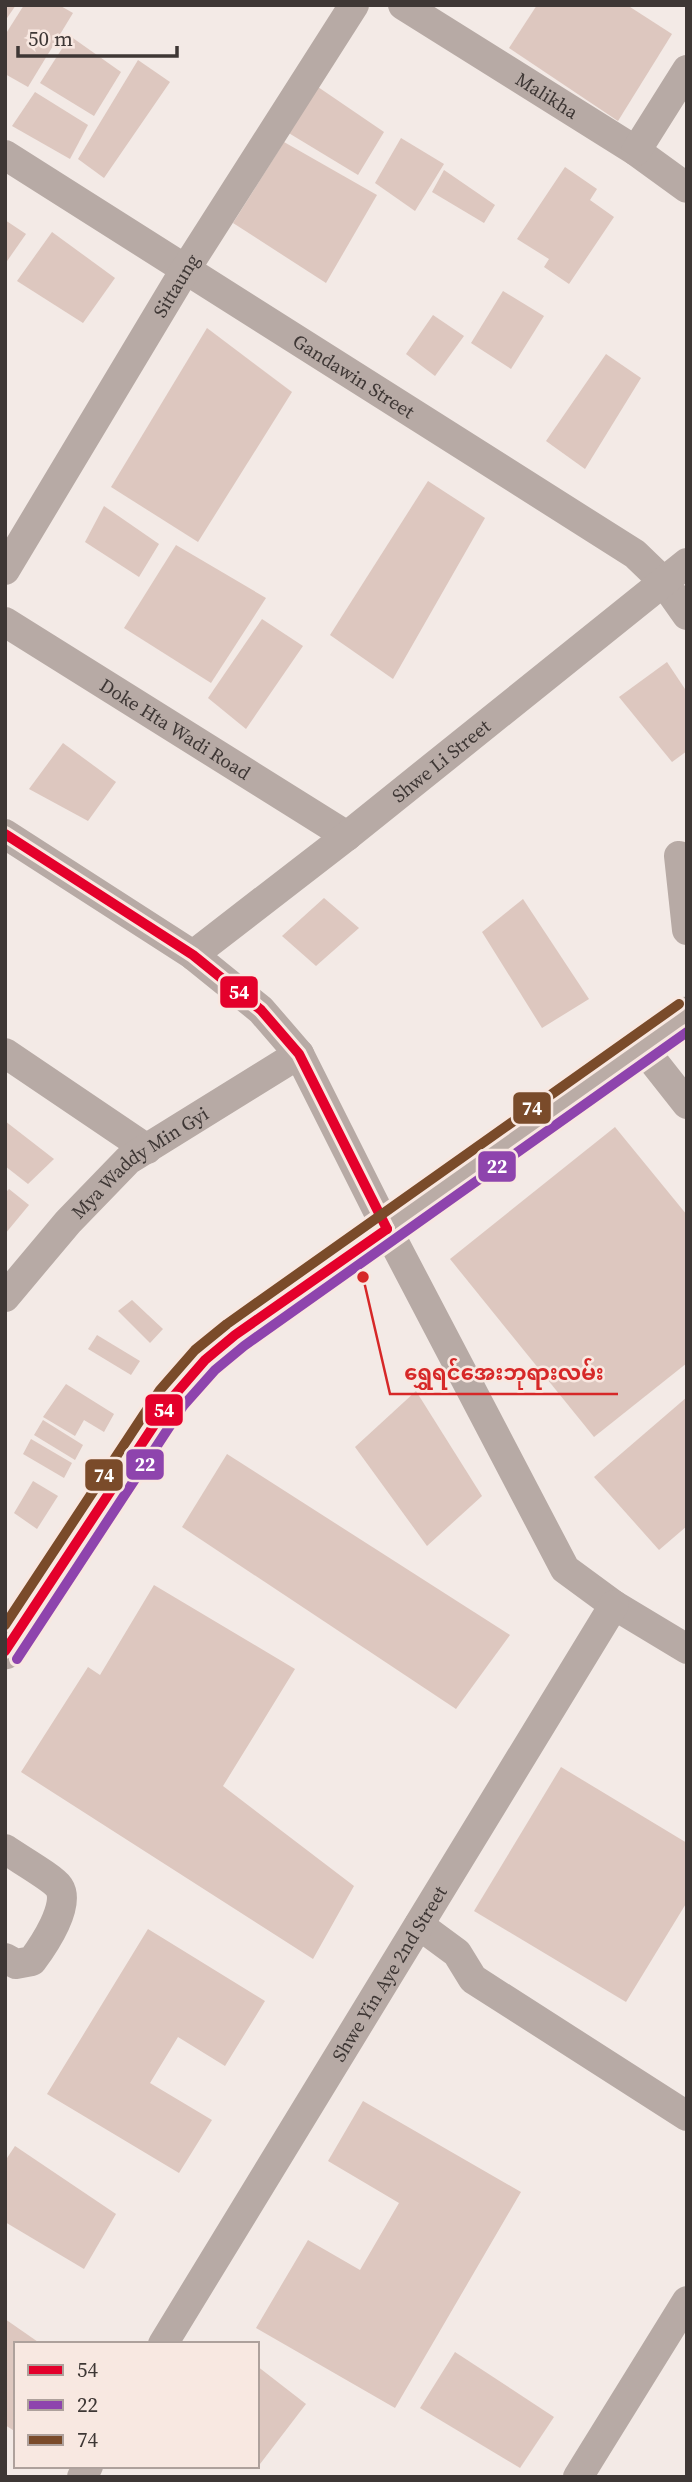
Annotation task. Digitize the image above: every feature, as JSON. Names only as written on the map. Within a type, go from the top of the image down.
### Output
[{"type":"main road","points":[[8,1639],[172,1398],[205,1360],[235,1335],[687,1015]]},
{"type":"street","name":"Sittaung","points":[[5,570],[185,270],[354,5]]},
{"type":"street","name":"Malikha","points":[[403,5],[636,151],[687,188]]},
{"type":"street","points":[[636,151],[687,70]]},
{"type":"street","name":"Gandawin Street","points":[[5,155],[635,554],[675,572],[687,615]]},
{"type":"street","name":"Shwe Li Street","points":[[193,955],[347,836],[675,572]]},
{"type":"street","name":"Doke Hta Wadi Road","points":[[5,622],[347,836]]},
{"type":"street","points":[[5,834],[193,955],[261,1010],[299,1054],[387,1229],[565,1569],[614,1605],[687,1649]]},
{"type":"street","points":[[679,856],[687,930]]},
{"type":"street","points":[[642,1047],[687,1104]]},
{"type":"street","points":[[5,1053],[147,1149]]},
{"type":"street","name":"Mya Waddy Min Gyi","points":[[5,1297],[68,1222],[128,1160],[299,1054]]},
{"type":"street","name":"Shwe Yin Aye 2nd Street","points":[[164,2342],[614,1605]]},
{"type":"street","points":[[5,1849],[59,1886],[63,1901],[54,1924],[32,1961],[16,1964],[5,1958]]},
{"type":"street","points":[[419,1925],[457,1953],[474,1979],[687,2116]]},
{"type":"street","points":[[578,2477],[687,2301]]},
{"type":"building","points":[[5,5],[16,5],[5,21]]},
{"type":"building","points":[[24,5],[59,5],[73,13],[28,87],[5,74],[5,35]]},
{"type":"building","points":[[537,5],[627,5],[672,34],[618,121],[509,48]]},
{"type":"building","points":[[70,36],[121,72],[94,116],[40,83]]},
{"type":"building","points":[[138,60],[170,82],[104,178],[78,159]]},
{"type":"building","points":[[318,87],[384,132],[358,175],[287,132]]},
{"type":"building","points":[[35,92],[88,125],[70,159],[12,126]]},
{"type":"building","points":[[401,138],[444,164],[415,211],[375,183]]},
{"type":"building","points":[[284,142],[377,195],[326,283],[233,223]]},
{"type":"building","points":[[565,167],[597,189],[590,200],[614,217],[569,284],[544,267],[549,259],[517,239]]},
{"type":"building","points":[[444,170],[495,205],[484,223],[432,192]]},
{"type":"building","points":[[5,220],[26,234],[5,264]]},
{"type":"building","points":[[52,232],[115,278],[83,323],[17,281]]},
{"type":"building","points":[[503,291],[544,316],[511,369],[471,343]]},
{"type":"building","points":[[433,315],[464,336],[435,376],[406,354]]},
{"type":"building","points":[[207,328],[292,392],[198,542],[111,487]]},
{"type":"building","points":[[606,354],[641,378],[585,469],[546,441]]},
{"type":"building","points":[[428,481],[485,518],[393,679],[330,635]]},
{"type":"building","points":[[104,506],[159,544],[139,577],[85,542]]},
{"type":"building","points":[[176,545],[266,598],[211,683],[124,628]]},
{"type":"building","points":[[262,619],[303,646],[246,729],[208,698]]},
{"type":"building","points":[[667,662],[687,692],[687,751],[672,762],[619,697]]},
{"type":"building","points":[[63,743],[116,782],[88,821],[29,789]]},
{"type":"building","points":[[324,898],[359,928],[316,966],[282,936]]},
{"type":"building","points":[[523,899],[589,999],[542,1028],[482,932]]},
{"type":"building","points":[[5,1121],[54,1159],[28,1184],[5,1166]]},
{"type":"building","points":[[615,1127],[687,1215],[687,1363],[594,1437],[450,1259]]},
{"type":"building","points":[[9,1189],[29,1205],[5,1234],[5,1193]]},
{"type":"building","points":[[132,1300],[163,1329],[150,1343],[118,1311]]},
{"type":"building","points":[[97,1335],[140,1361],[131,1375],[88,1349]]},
{"type":"building","points":[[66,1384],[114,1414],[104,1432],[84,1420],[75,1436],[43,1417]]},
{"type":"building","points":[[416,1391],[482,1496],[427,1546],[355,1447]]},
{"type":"building","points":[[687,1397],[687,1526],[659,1550],[594,1477]]},
{"type":"building","points":[[43,1420],[83,1445],[75,1460],[34,1435]]},
{"type":"building","points":[[31,1439],[72,1463],[64,1478],[23,1454]]},
{"type":"building","points":[[227,1454],[510,1635],[456,1709],[182,1527]]},
{"type":"building","points":[[33,1481],[58,1496],[37,1529],[14,1513]]},
{"type":"building","points":[[154,1585],[295,1669],[223,1786],[354,1886],[313,1959],[21,1772],[88,1667],[100,1675]]},
{"type":"building","points":[[561,1767],[687,1843],[687,1902],[626,2002],[474,1911]]},
{"type":"building","points":[[148,1929],[265,2001],[225,2066],[178,2037],[150,2083],[212,2120],[179,2173],[47,2094]]},
{"type":"building","points":[[363,2101],[521,2192],[395,2408],[256,2328],[308,2240],[360,2270],[399,2203],[328,2161]]},
{"type":"building","points":[[15,2146],[116,2214],[84,2269],[5,2222],[5,2161]]},
{"type":"building","points":[[5,2319],[38,2342],[14,2342],[14,2431],[5,2425]]},
{"type":"building","points":[[455,2352],[554,2417],[520,2468],[420,2408]]},
{"type":"building","points":[[259,2368],[306,2404],[259,2463]]},
{"type":"transit line","name":"54","points":[[5,834],[193,955],[261,1010],[299,1054],[387,1229]]},
{"type":"transit line","name":"74","points":[[5,1625],[160,1390],[195,1350],[227,1324],[679,1004]]},
{"type":"transit line","name":"22","points":[[17,1659],[183,1406],[215,1370],[244,1346],[687,1032]]},
{"type":"transit line","name":"54","points":[[5,1651],[172,1398],[205,1360],[235,1335],[387,1229]]},
{"type":"place","name":"ရွှေရင်အေးဘုရားလမ်း","points":[[363,1277]]}]
